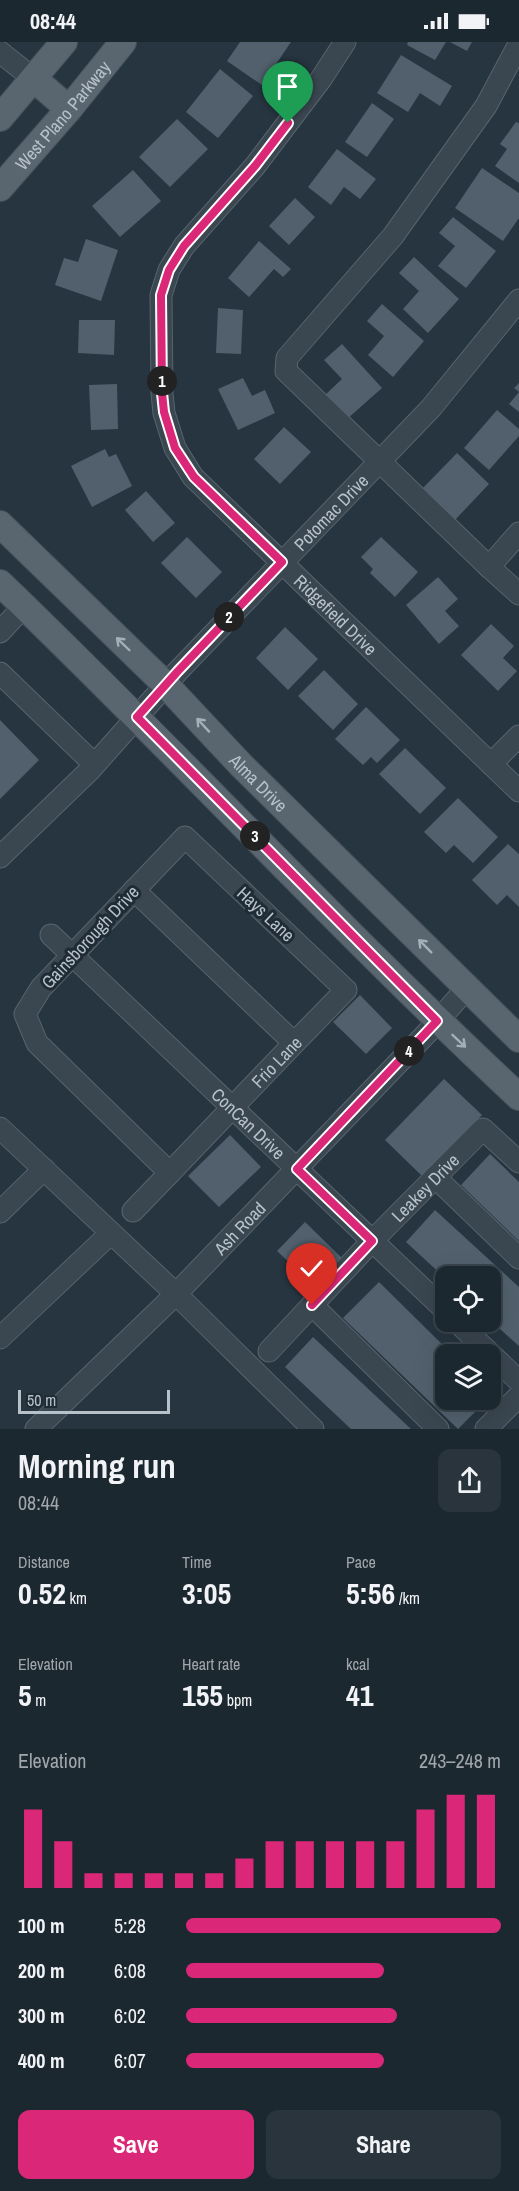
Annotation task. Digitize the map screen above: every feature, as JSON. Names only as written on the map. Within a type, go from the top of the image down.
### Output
[{"type":"main road","points":[[0,118],[63,42]]},
{"type":"main road","name":"West Plano Parkway","points":[[0,188],[69,109],[123,42]]},
{"type":"main road","points":[[34,79],[69,109]]},
{"type":"main road","name":"Alma Drive","points":[[0,524],[165,684],[241,765],[519,1039]]},
{"type":"main road","points":[[0,583],[137,717],[437,1021],[519,1097]]},
{"type":"street","name":"Ridgefield Drive","points":[[345,42],[321,79],[255,166],[184,246],[169,270],[161,295],[164,412],[175,448],[194,477],[519,791]]},
{"type":"street","points":[[519,44],[486,106],[393,236],[286,358],[286,371],[519,594]]},
{"type":"street","points":[[0,52],[34,79]]},
{"type":"street","name":"Potomac Drive","points":[[0,857],[89,771],[165,684],[431,408],[519,300]]},
{"type":"street","points":[[489,567],[519,533]]},
{"type":"street","points":[[0,632],[24,606]]},
{"type":"street","points":[[0,673],[94,764]]},
{"type":"street","points":[[491,764],[519,736]]},
{"type":"street","name":"Gainsborough Drive","points":[[170,1173],[38,1043],[25,1014],[42,988],[185,837]]},
{"type":"street","name":"Hays Lane","points":[[185,837],[346,990]]},
{"type":"street","points":[[134,890],[294,1043]]},
{"type":"street","name":"ConCan Drive","points":[[51,935],[435,1301]]},
{"type":"street","name":"Ash Road","points":[[36,1429],[176,1294],[297,1169],[466,988]]},
{"type":"street","name":"Frio Lane","points":[[133,1211],[346,990]]},
{"type":"street","points":[[0,1128],[176,1294],[313,1429]]},
{"type":"street","name":"Leakey Drive","points":[[269,1350],[372,1241],[483,1129],[519,1162]]},
{"type":"street","points":[[0,1212],[44,1169]]},
{"type":"street","points":[[435,1177],[519,1258]]},
{"type":"street","points":[[0,1338],[111,1233]]},
{"type":"street","points":[[312,1305],[438,1429]]},
{"type":"street","points":[[468,1332],[519,1381]]},
{"type":"street","points":[[486,1429],[519,1396]]},
{"type":"building","points":[[240,42],[291,42],[262,85],[227,61]]},
{"type":"building","points":[[408,42],[446,42],[435,60],[407,45]]},
{"type":"building","points":[[450,42],[472,42],[467,51]]},
{"type":"building","points":[[401,55],[452,86],[440,106],[420,93],[408,112],[377,93]]},
{"type":"building","points":[[220,69],[253,96],[218,138],[186,112]]},
{"type":"building","points":[[372,103],[394,119],[367,157],[345,142]]},
{"type":"building","points":[[177,119],[208,149],[170,187],[139,157]]},
{"type":"building","points":[[516,122],[519,123],[519,183],[495,166],[507,149],[500,144]]},
{"type":"building","points":[[337,149],[376,179],[360,199],[344,187],[331,205],[308,187]]},
{"type":"building","points":[[482,168],[519,193],[519,218],[503,241],[455,208]]},
{"type":"building","points":[[133,170],[161,201],[120,237],[92,206]]},
{"type":"building","points":[[295,198],[315,217],[289,245],[269,226]]},
{"type":"building","points":[[453,217],[496,251],[466,288],[438,266],[455,246],[439,233]]},
{"type":"building","points":[[86,239],[118,250],[101,301],[55,285],[64,258],[78,262]]},
{"type":"building","points":[[259,241],[291,269],[283,277],[274,269],[249,297],[228,278]]},
{"type":"building","points":[[414,257],[459,299],[428,333],[403,309],[419,291],[399,273]]},
{"type":"building","points":[[382,304],[424,341],[393,377],[368,355],[384,336],[367,321]]},
{"type":"building","points":[[218,308],[243,310],[241,354],[216,353]]},
{"type":"building","points":[[79,320],[115,320],[114,355],[78,353]]},
{"type":"building","points":[[342,344],[382,388],[347,419],[325,395],[342,379],[324,360]]},
{"type":"building","points":[[243,378],[252,396],[265,390],[275,413],[238,430],[218,389]]},
{"type":"building","points":[[117,384],[118,429],[91,430],[89,385]]},
{"type":"building","points":[[519,392],[519,412],[509,404]]},
{"type":"building","points":[[497,410],[519,429],[519,436],[489,470],[464,448]]},
{"type":"building","points":[[284,427],[311,452],[280,484],[254,459]]},
{"type":"building","points":[[105,449],[109,457],[116,454],[132,486],[92,507],[71,466]]},
{"type":"building","points":[[457,453],[489,484],[455,520],[422,489]]},
{"type":"building","points":[[146,491],[175,523],[153,542],[125,510]]},
{"type":"building","points":[[187,537],[222,572],[196,598],[161,563]]},
{"type":"building","points":[[381,537],[418,572],[395,597],[370,573],[373,569],[361,557]]},
{"type":"building","points":[[438,577],[458,599],[445,611],[459,626],[439,644],[406,605]]},
{"type":"building","points":[[491,624],[514,646],[503,658],[517,671],[498,691],[461,655]]},
{"type":"building","points":[[285,627],[318,659],[288,690],[256,658]]},
{"type":"building","points":[[324,670],[358,704],[333,730],[298,696]]},
{"type":"building","points":[[366,707],[400,740],[377,763],[371,757],[363,765],[335,739]]},
{"type":"building","points":[[0,720],[39,760],[0,799]]},
{"type":"building","points":[[405,748],[446,788],[420,814],[379,774]]},
{"type":"building","points":[[458,798],[498,837],[473,863],[454,845],[446,853],[424,832]]},
{"type":"building","points":[[508,844],[519,854],[519,907],[507,895],[497,905],[472,880]]},
{"type":"building","points":[[360,995],[392,1028],[366,1054],[333,1022]]},
{"type":"building","points":[[444,1079],[482,1115],[422,1176],[385,1140]]},
{"type":"building","points":[[230,1135],[261,1167],[219,1207],[188,1176]]},
{"type":"building","points":[[490,1154],[519,1182],[519,1241],[461,1185]]},
{"type":"building","points":[[435,1210],[496,1266],[435,1266],[435,1269],[406,1242]]},
{"type":"building","points":[[305,1222],[343,1259],[315,1287],[277,1251]]},
{"type":"building","points":[[501,1270],[519,1287],[519,1346],[501,1330]]},
{"type":"building","points":[[379,1282],[442,1344],[435,1344],[435,1407],[343,1318]]},
{"type":"building","points":[[313,1337],[411,1429],[351,1429],[285,1367]]},
{"type":"building","points":[[438,1410],[477,1410],[458,1429]]},
{"type":"route","points":[[288,123],[255,166],[184,246],[169,270],[161,295],[162,393],[164,412],[175,448],[194,477],[282,562],[165,684],[137,717],[437,1021],[297,1169],[372,1241],[312,1305]]}]
